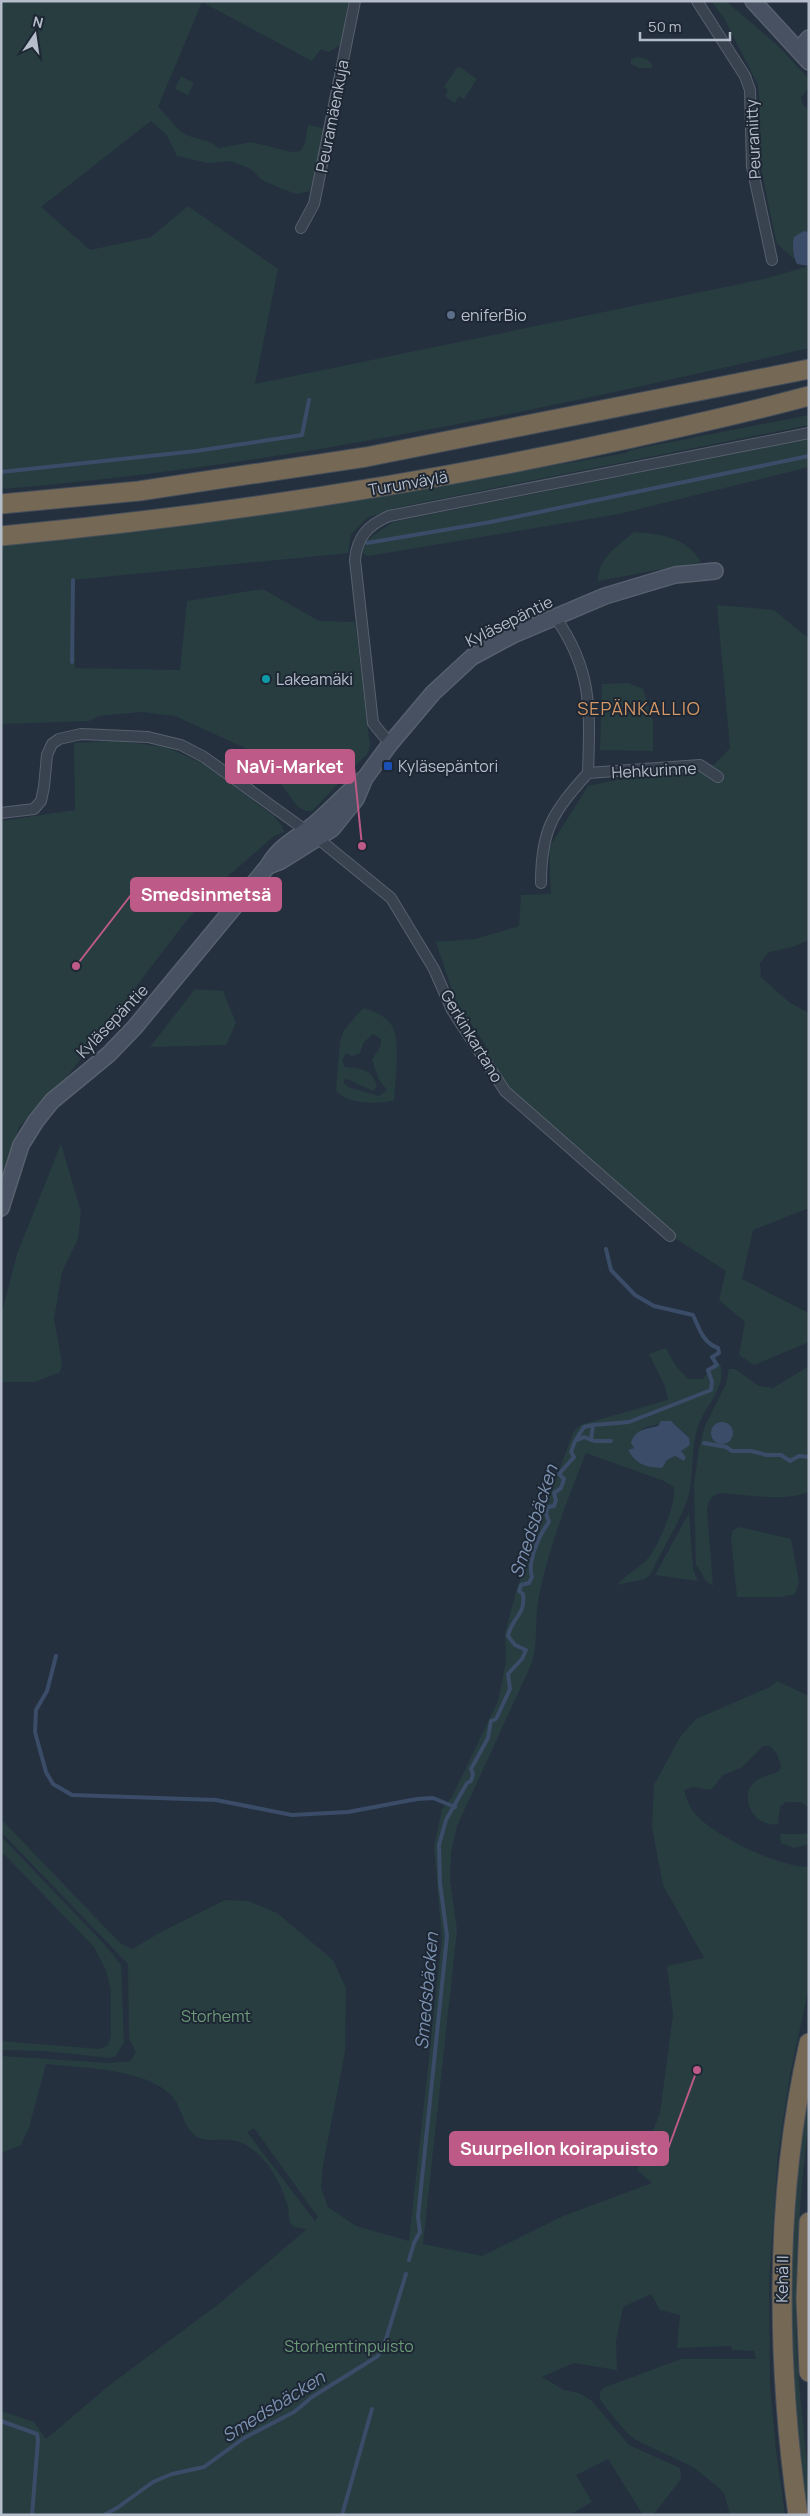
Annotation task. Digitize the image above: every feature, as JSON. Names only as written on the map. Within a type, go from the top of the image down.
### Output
[{"type":"highway","points":[[755,378],[809,359]]},
{"type":"highway","name":"Turunväylä","points":[[1,504],[139,491],[366,457],[575,417],[755,378],[809,369]]},
{"type":"highway","name":"Turunväylä","points":[[1,536],[142,523],[374,489],[581,450],[761,410],[809,396]]},
{"type":"highway","points":[[761,410],[809,406]]},
{"type":"highway","name":"Kehä II","points":[[798,2515],[784,2397],[781,2333],[783,2230],[791,2151],[809,2043]]},
{"type":"highway","name":"Kehä II","points":[[809,2222],[806,2299],[809,2372]]},
{"type":"main road","points":[[753,1],[809,62]]},
{"type":"main road","points":[[798,50],[809,38]]},
{"type":"main road","name":"Kyläsepäntie","points":[[1,1208],[21,1145],[36,1121],[52,1101],[109,1054],[135,1027],[268,866],[281,861],[313,834],[332,829],[356,799],[365,778],[390,744],[433,693],[472,657],[513,635],[605,596],[675,575],[715,571]]},
{"type":"street","name":"Peuramäenkuja","points":[[302,228],[314,204],[354,1]]},
{"type":"street","name":"Peuraniitty","points":[[697,1],[745,76],[750,90],[752,167],[772,260]]},
{"type":"street","points":[[390,744],[373,722],[355,560],[360,539],[375,522],[389,516],[809,433]]},
{"type":"street","points":[[541,883],[541,855],[549,826],[564,800],[588,773],[589,702],[584,673],[573,646],[555,617]]},
{"type":"street","name":"Gerkinkartano","points":[[1,813],[34,809],[41,801],[47,755],[52,744],[59,739],[81,734],[113,734],[156,739],[181,746],[204,757],[313,834],[390,898],[434,969],[452,1010],[505,1092],[670,1236]]},
{"type":"street","name":"Hehkurinne","points":[[588,773],[700,765],[718,777]]},
{"type":"green space","points":[[1,1],[348,1],[341,45],[328,52],[321,49],[312,61],[202,2],[158,107],[183,133],[210,142],[219,148],[251,142],[291,152],[300,151],[305,143],[308,125],[322,128],[324,131],[310,191],[296,194],[280,188],[262,180],[251,169],[231,161],[207,163],[177,156],[167,135],[151,121],[41,207],[90,250],[151,237],[188,206],[278,269],[255,384],[764,279],[809,266],[809,348],[609,393],[408,434],[205,466],[1,489]]},
{"type":"green space","points":[[711,1],[726,1],[777,45],[809,79],[809,88],[801,97],[802,103],[809,111],[809,232],[804,231],[793,244],[794,259],[777,244],[770,213],[758,151],[760,106],[758,85],[724,18]]},
{"type":"green space","points":[[637,57],[647,59],[653,68],[639,68],[631,64],[631,59]]},
{"type":"green space","points":[[458,66],[477,79],[464,99],[459,96],[455,103],[445,96],[448,90],[444,87]]},
{"type":"green space","points":[[181,76],[194,83],[188,95],[175,89]]},
{"type":"green space","points":[[809,415],[809,425],[395,508],[367,518],[351,534],[348,553],[73,580],[75,668],[180,670],[187,601],[263,589],[319,621],[355,622],[370,746],[367,754],[312,811],[306,811],[298,807],[258,754],[175,716],[141,712],[99,716],[89,721],[1,724],[1,545],[174,526],[328,505],[626,453],[630,450]]},
{"type":"green space","points":[[809,440],[809,467],[619,514],[368,556],[362,553],[367,540],[393,522]]},
{"type":"green space","points":[[634,532],[672,538],[688,547],[701,562],[598,581],[601,566],[605,559]]},
{"type":"green space","points":[[717,605],[774,610],[809,639],[809,940],[793,947],[769,952],[760,963],[761,977],[790,1003],[809,1013],[809,1208],[753,1230],[742,1279],[809,1313],[809,1342],[754,1365],[739,1355],[745,1322],[719,1300],[726,1271],[670,1235],[494,1076],[485,1044],[456,1002],[436,942],[475,939],[519,926],[521,895],[551,894],[549,848],[588,786],[700,762],[714,765],[730,748]]},
{"type":"green space","points":[[628,683],[643,689],[653,721],[653,751],[600,750],[602,684]]},
{"type":"green space","points":[[118,741],[166,747],[204,764],[274,816],[284,832],[274,836],[219,884],[187,920],[66,1078],[19,1127],[1,1176],[1,821],[75,810],[74,743]]},
{"type":"green space","points":[[195,989],[223,991],[236,1023],[226,1045],[150,1047]]},
{"type":"green space","points":[[363,1008],[378,1013],[390,1023],[394,1029],[397,1048],[394,1100],[380,1103],[354,1101],[340,1095],[336,1090],[340,1041],[344,1030]],"holes":[[[373,1034],[381,1039],[381,1045],[372,1060],[379,1080],[387,1090],[379,1096],[348,1087],[344,1080],[347,1079],[373,1091],[377,1087],[370,1073],[362,1069],[345,1067],[342,1061],[346,1053],[352,1056],[360,1053],[364,1042]]]},
{"type":"green space","points":[[61,1144],[81,1212],[78,1239],[62,1272],[54,1319],[62,1363],[60,1372],[35,1382],[1,1382],[1,1316],[17,1254]]},
{"type":"green space","points":[[666,1348],[675,1365],[688,1379],[703,1379],[713,1364],[720,1364],[721,1381],[697,1430],[690,1488],[685,1506],[650,1575],[645,1579],[617,1585],[649,1557],[662,1534],[673,1503],[674,1494],[674,1487],[664,1481],[586,1453],[559,1524],[539,1596],[535,1648],[531,1665],[457,1826],[451,1853],[450,1880],[457,1930],[423,2244],[482,2256],[563,2216],[652,2183],[637,2170],[660,2113],[673,2015],[667,1966],[704,1958],[663,1885],[652,1827],[654,1785],[680,1737],[696,1719],[770,1687],[777,1681],[809,1696],[809,1807],[800,1802],[786,1802],[780,1807],[778,1824],[769,1824],[762,1821],[751,1810],[748,1794],[751,1786],[757,1780],[779,1771],[781,1766],[777,1754],[770,1746],[763,1746],[741,1768],[723,1775],[711,1790],[693,1787],[684,1790],[695,1814],[707,1825],[734,1842],[766,1857],[797,1866],[809,1867],[809,1987],[790,2075],[778,2153],[769,2282],[770,2384],[776,2450],[785,2515],[730,2515],[724,2493],[718,2487],[693,2467],[636,2440],[627,2433],[600,2399],[600,2392],[603,2388],[681,2359],[756,2359],[754,2351],[732,2350],[731,2346],[677,2348],[680,2315],[660,2310],[651,2294],[623,2307],[616,2341],[617,2370],[574,2363],[542,2377],[564,2390],[579,2393],[592,2401],[629,2445],[680,2468],[681,2479],[653,2515],[643,2515],[608,2459],[576,2475],[592,2502],[569,2515],[1,2515],[1,2411],[34,2422],[46,2439],[111,2384],[220,2303],[307,2229],[291,2224],[284,2194],[271,2170],[257,2153],[245,2144],[236,2141],[209,2140],[197,2137],[192,2133],[171,2095],[145,2079],[129,2074],[94,2068],[46,2064],[29,2128],[21,2145],[1,2153],[1,2056],[110,2063],[130,2061],[136,2052],[129,2039],[128,1964],[1,1832],[1,1819],[120,1943],[132,1949],[161,1932],[225,1900],[248,1901],[277,1913],[333,1960],[346,1988],[345,2052],[323,2165],[321,2188],[328,2207],[356,2226],[409,2241],[442,1939],[434,1847],[442,1809],[452,1797],[498,1701],[506,1662],[505,1633],[515,1596],[527,1557],[573,1433],[580,1425],[668,1400],[665,1386],[649,1354]],"holes":[[[671,1421],[689,1438],[681,1451],[684,1461],[675,1456],[667,1460],[628,1450],[634,1448],[643,1428]],[[254,2128],[318,2217],[315,2221],[247,2132]]]},
{"type":"green space","points":[[809,1366],[809,1492],[788,1497],[722,1493],[713,1496],[707,1509],[713,1586],[706,1581],[696,1564],[694,1485],[699,1448],[705,1426],[726,1384],[729,1369],[735,1369],[759,1386],[773,1388]]},
{"type":"green space","points":[[689,1513],[693,1569],[698,1581],[655,1575]]},
{"type":"green space","points":[[740,1527],[791,1539],[799,1582],[795,1594],[781,1597],[737,1597],[731,1539],[733,1530]]},
{"type":"green space","points":[[809,1831],[809,1844],[794,1848],[781,1843],[780,1834],[807,1834]]},
{"type":"green space","points":[[1,1836],[105,1945],[121,1965],[124,2042],[116,2056],[110,2058],[44,2051],[1,2050],[1,2041],[100,2049],[108,2045],[111,2037],[111,1990],[106,1970],[94,1947],[1,1851]]},
{"type":"green space","points":[[809,2096],[808,2129],[798,2238],[796,2310],[798,2375],[807,2468],[809,2515],[802,2482],[800,2459],[794,2384],[791,2301],[794,2219]]},
{"type":"water","points":[[804,231],[809,232],[809,266],[797,264],[794,254],[794,237]]},
{"type":"water","points":[[661,1421],[671,1421],[689,1438],[690,1445],[681,1451],[686,1457],[684,1461],[675,1456],[667,1460],[662,1468],[651,1467],[638,1462],[628,1450],[634,1448],[631,1443],[638,1432],[658,1426]]},
{"type":"water","points":[[722,1422],[730,1425],[733,1433],[730,1441],[722,1444],[714,1441],[711,1433],[714,1425]]},
{"type":"waterway","points":[[1,472],[196,451],[302,435],[309,400]]},
{"type":"waterway","points":[[367,543],[491,522],[809,456]]},
{"type":"waterway","points":[[72,662],[73,580]]},
{"type":"waterway","points":[[591,1440],[593,1425],[629,1422],[711,1390],[712,1382],[708,1370],[717,1365],[712,1357],[719,1353],[718,1348],[709,1343],[702,1335],[693,1315],[654,1306],[635,1295],[611,1270],[606,1249]]},
{"type":"waterway","points":[[575,1441],[584,1427],[593,1425]]},
{"type":"waterway","name":"Smedsbäcken","points":[[409,2260],[414,2243],[420,2232],[418,2217],[447,1936],[440,1883],[439,1845],[446,1820],[467,1783],[471,1781],[473,1774],[471,1769],[488,1738],[491,1721],[496,1719],[510,1689],[508,1674],[522,1659],[526,1650],[515,1645],[508,1636],[512,1624],[521,1612],[523,1601],[523,1594],[519,1591],[521,1585],[529,1583],[532,1577],[531,1564],[535,1549],[541,1534],[549,1522],[546,1513],[548,1507],[554,1506],[556,1500],[554,1493],[561,1488],[564,1479],[559,1474],[574,1457],[571,1452],[575,1441],[584,1437],[594,1441],[611,1441]]},
{"type":"waterway","name":"Smedsbäcken","points":[[704,1443],[726,1447],[732,1451],[751,1451],[767,1455],[781,1455],[790,1461],[799,1456],[809,1457]]},
{"type":"waterway","points":[[56,1656],[47,1691],[36,1710],[35,1732],[46,1772],[53,1784],[72,1795],[216,1800],[292,1815],[348,1812],[417,1799],[433,1798],[455,1807]]},
{"type":"waterway","name":"Smedsbäcken","points":[[104,2515],[153,2482],[172,2474],[204,2467],[244,2438],[294,2412],[312,2397],[378,2356],[386,2339],[406,2274]]},
{"type":"waterway","points":[[342,2515],[372,2409]]},
{"type":"waterway","points":[[1,2421],[37,2434],[32,2515]]},
{"type":"place","name":"eniferBio","points":[[451,315]]},
{"type":"place","name":"Lakeamäki","points":[[266,679]]},
{"type":"place","name":"Kyläsepäntori","points":[[388,766]]},
{"type":"place","name":"NaVi-Market","points":[[362,846]]},
{"type":"place","name":"Smedsinmetsä","points":[[76,966]]},
{"type":"place","name":"Suurpellon koirapuisto","points":[[697,2070]]},
{"type":"district","name":"SEPÄNKALLIO","points":[[639,708]]},
{"type":"park label","name":"Storhemt","points":[[216,2016]]},
{"type":"park label","name":"Storhemtinpuisto","points":[[349,2346]]}]
